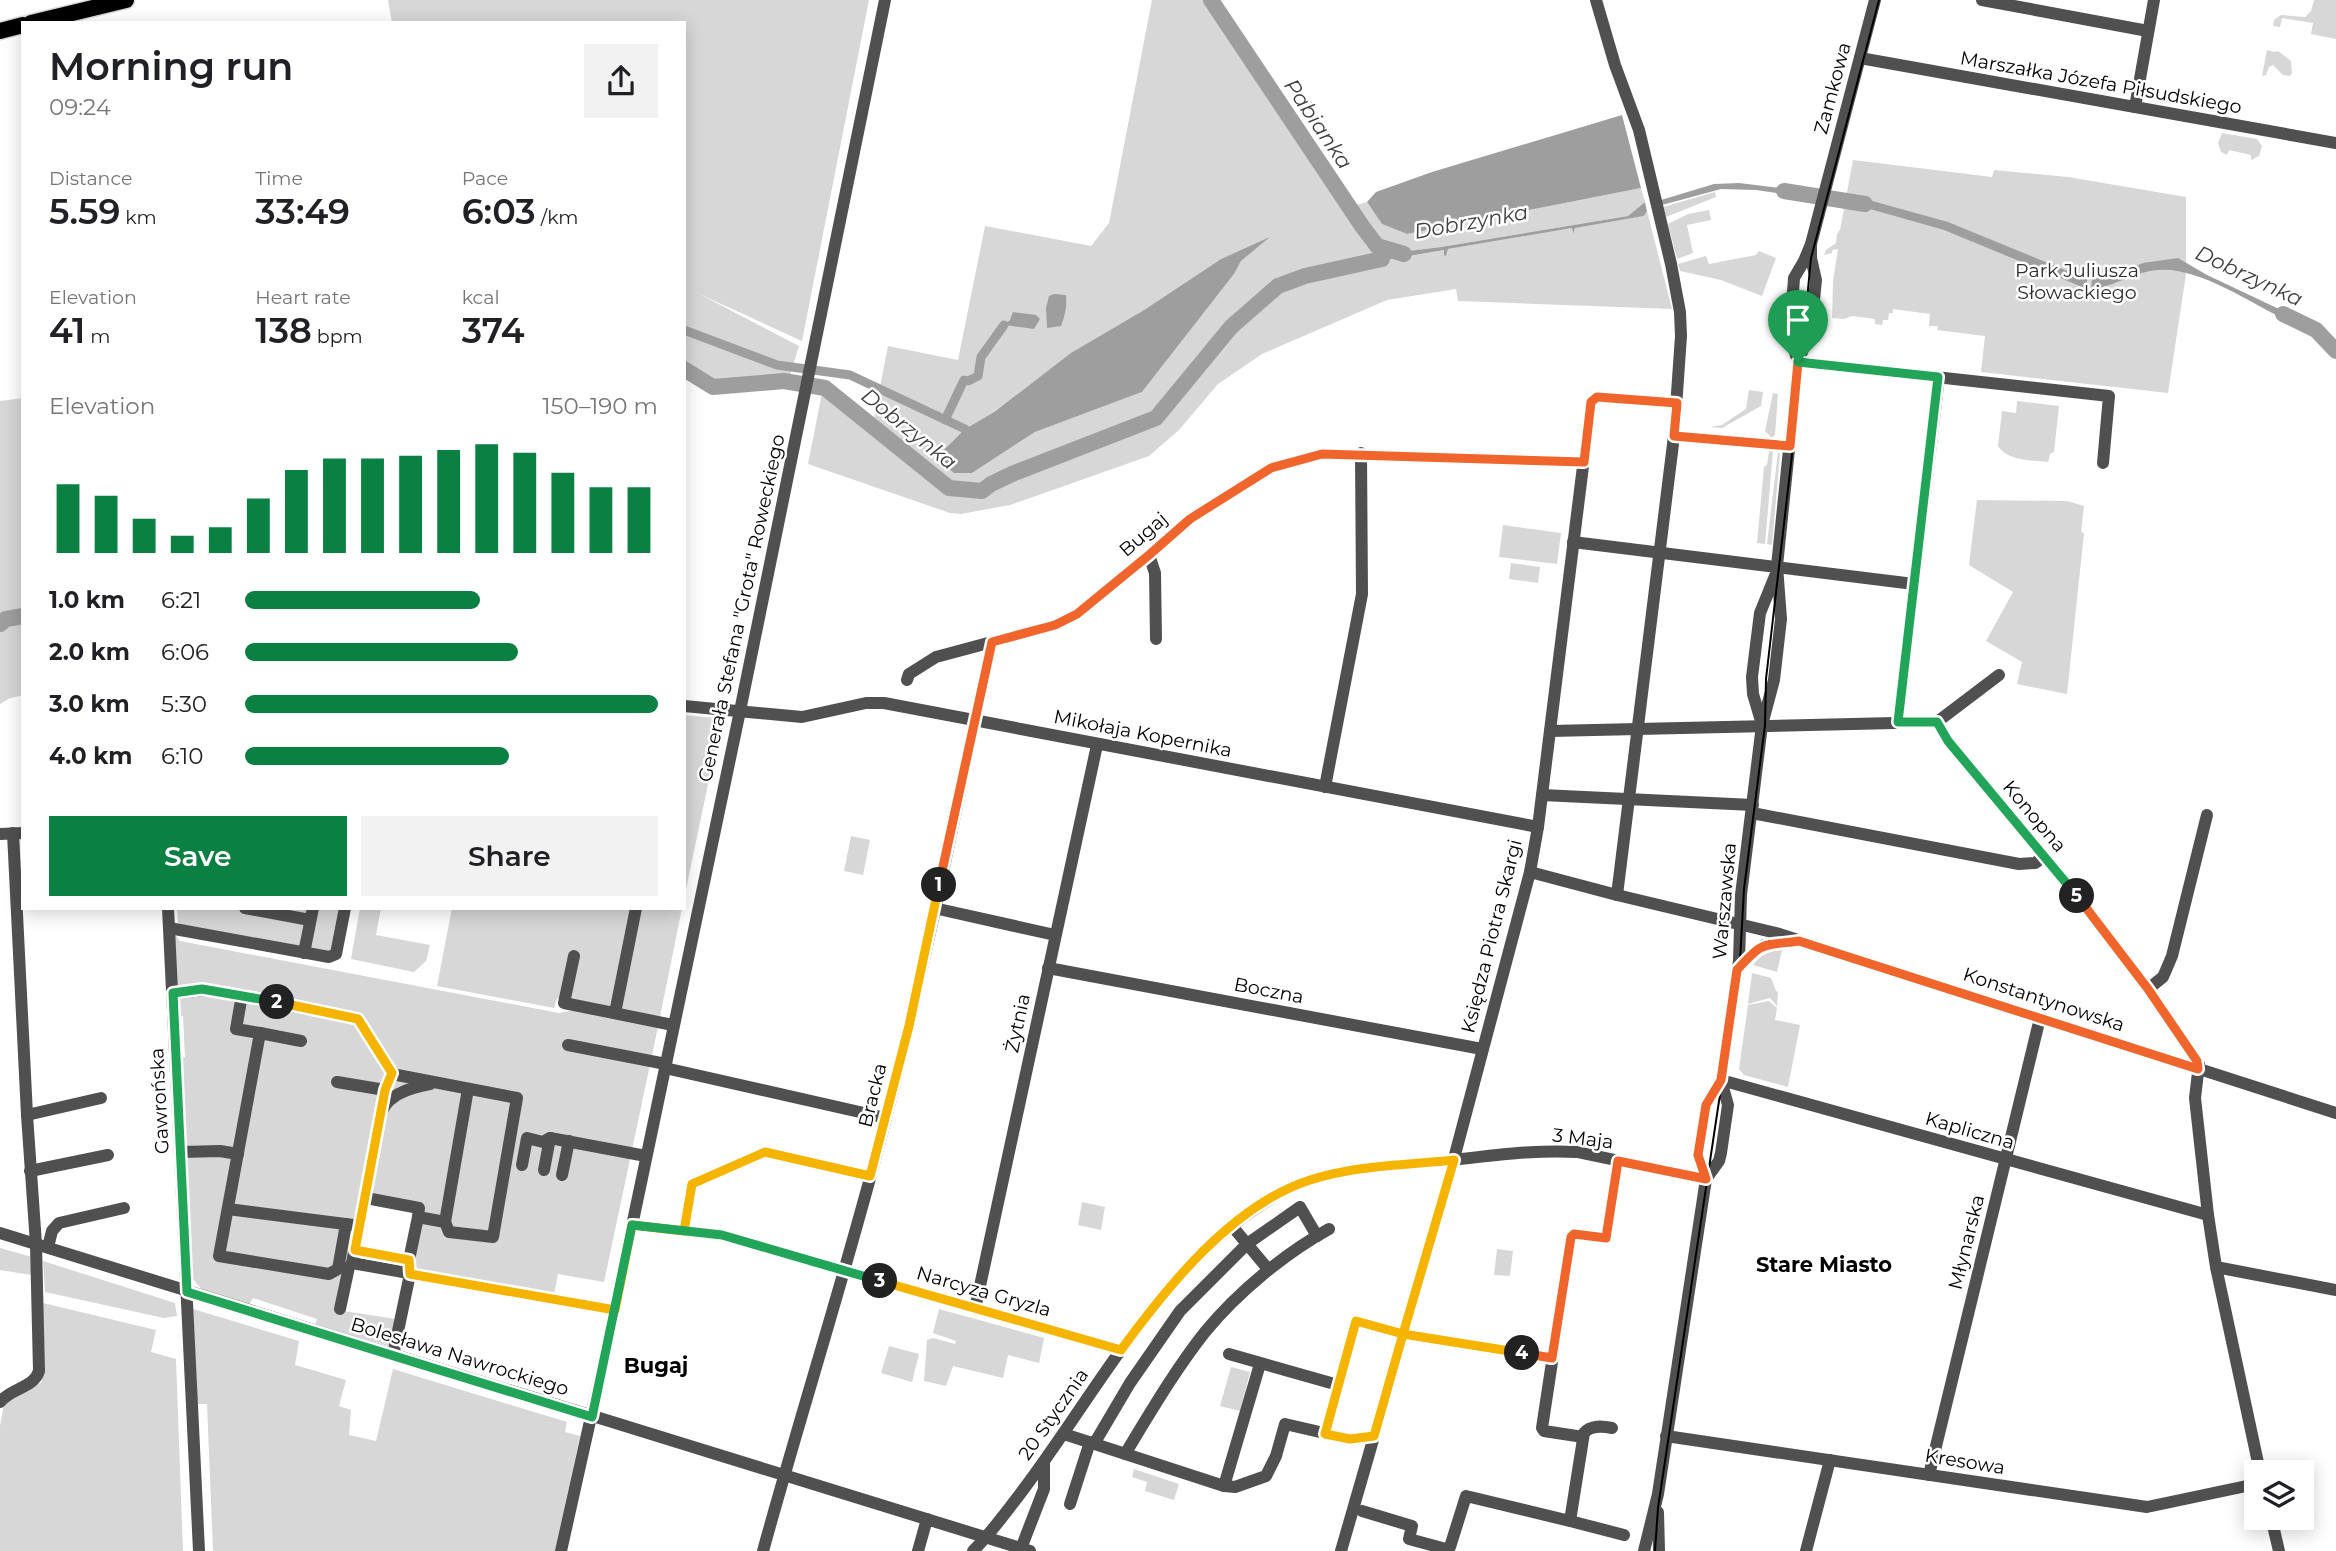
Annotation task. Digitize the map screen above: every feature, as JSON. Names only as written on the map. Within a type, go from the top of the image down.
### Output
[{"type":"main road","points":[[39,21],[126,0]]},
{"type":"main road","points":[[0,30],[21,25]]},
{"type":"street","name":"Generała Stefana \"Grota\" Roweckiego","points":[[561,1551],[615,1310],[740,711],[884,0]]},
{"type":"street","points":[[1596,0],[1617,73],[1634,115],[1681,312],[1674,436],[1617,895]]},
{"type":"street","name":"Zamkowa","points":[[1811,244],[1875,0]]},
{"type":"street","points":[[1982,0],[2148,31]]},
{"type":"street","points":[[2134,107],[2154,0]]},
{"type":"street","name":"Marszałka Józefa Piłsudskiego","points":[[1860,58],[2336,143]]},
{"type":"street","points":[[1798,362],[1790,335],[1794,278],[1811,244]]},
{"type":"street","points":[[1777,566],[1798,362],[1811,329],[1816,280],[1811,244]]},
{"type":"street","points":[[1798,362],[2109,397],[2103,463]]},
{"type":"street","points":[[1898,722],[1938,377]]},
{"type":"street","name":"Księdza Piotra Skargi","points":[[1340,1551],[1454,1160],[1530,872],[1538,827],[1591,402],[1597,397],[1677,403]]},
{"type":"street","points":[[1674,436],[1790,446]]},
{"type":"street","points":[[1325,787],[1362,594],[1361,453]]},
{"type":"street","name":"Bugaj","points":[[907,680],[908,674],[936,657],[1055,625],[1077,614],[1190,519],[1271,468],[1322,454],[1361,453],[1584,462]]},
{"type":"street","points":[[1573,541],[1914,584]]},
{"type":"street","points":[[1149,555],[1155,573],[1156,639]]},
{"type":"street","name":"Warszawska","points":[[1762,725],[1753,694],[1752,677],[1761,609],[1777,566]]},
{"type":"street","name":"Warszawska","points":[[1706,1179],[1698,1155],[1707,1102],[1721,1080],[1737,970],[1742,889],[1762,725],[1774,680],[1782,619],[1777,566]]},
{"type":"street","name":"Bracka","points":[[763,1551],[886,1118],[992,642]]},
{"type":"street","points":[[1550,731],[1937,722],[1999,675]]},
{"type":"street","name":"Mikołaja Kopernika","points":[[740,711],[802,718],[872,703],[1538,827]]},
{"type":"street","points":[[686,706],[740,711]]},
{"type":"street","name":"Konopna","points":[[1937,722],[1948,741],[2045,856],[2148,989],[2197,1061],[2198,1069]]},
{"type":"street","name":"Żytnia","points":[[975,1309],[1097,744]]},
{"type":"street","points":[[1542,795],[1752,809],[2019,864],[2035,863],[2045,856]]},
{"type":"street","points":[[2148,989],[2163,977],[2172,956],[2207,815]]},
{"type":"street","points":[[0,1402],[6,1394],[34,1381],[39,1371],[42,1246],[30,1171],[12,833]]},
{"type":"street","name":"Konstantynowska","points":[[1530,872],[1799,941],[2336,1113]]},
{"type":"street","points":[[934,908],[1055,935]]},
{"type":"street","name":"Gawrońska","points":[[168,910],[200,1551]]},
{"type":"street","points":[[267,910],[311,914],[304,953]]},
{"type":"street","points":[[169,928],[329,957],[336,954],[345,910]]},
{"type":"street","points":[[615,1013],[636,910]]},
{"type":"street","points":[[1737,970],[1764,945],[1799,941]]},
{"type":"street","points":[[574,956],[564,1003],[673,1025]]},
{"type":"street","name":"Boczna","points":[[1048,968],[1482,1049]]},
{"type":"street","points":[[173,993],[202,989],[358,1019],[392,1073],[516,1098],[494,1237],[449,1232],[445,1222],[468,1089]]},
{"type":"street","points":[[242,995],[236,1029],[301,1041]]},
{"type":"street","name":"Młynarska","points":[[1929,1475],[2040,1018]]},
{"type":"street","points":[[260,1033],[219,1256],[329,1274],[338,1269],[346,1224]]},
{"type":"street","points":[[568,1045],[886,1118]]},
{"type":"street","points":[[2198,1069],[2195,1098],[2208,1215],[2216,1267],[2257,1460]]},
{"type":"street","points":[[340,1309],[366,1198],[385,1090],[392,1073]]},
{"type":"street","name":"Warszawska","points":[[1644,1551],[1658,1494],[1706,1179],[1719,1161],[1721,1153],[1728,1104],[1721,1080]]},
{"type":"street","name":"Kapliczna","points":[[1721,1080],[2208,1215]]},
{"type":"street","points":[[337,1082],[385,1090]]},
{"type":"street","points":[[381,1112],[384,1104],[394,1096],[414,1087],[445,1084]]},
{"type":"street","points":[[27,1115],[101,1098]]},
{"type":"street","points":[[522,1165],[527,1138],[543,1142],[550,1138],[646,1156]]},
{"type":"street","points":[[544,1170],[550,1138]]},
{"type":"street","points":[[562,1175],[569,1141]]},
{"type":"street","name":"3 Maja","points":[[1454,1160],[1558,1151],[1577,1152],[1706,1179]]},
{"type":"street","points":[[181,1152],[238,1154]]},
{"type":"street","points":[[684,1231],[692,1184],[765,1152],[870,1176]]},
{"type":"street","points":[[30,1171],[108,1155]]},
{"type":"street","name":"20 Stycznia","points":[[973,1551],[1044,1462],[1121,1350],[1173,1282],[1202,1251],[1232,1226],[1259,1206],[1308,1180],[1353,1171],[1454,1160]]},
{"type":"street","points":[[1583,1437],[1542,1430],[1571,1237],[1574,1234],[1606,1238],[1618,1161]]},
{"type":"street","points":[[366,1198],[419,1208],[393,1355]]},
{"type":"street","points":[[1070,1504],[1092,1443],[1174,1318],[1247,1244],[1300,1207],[1317,1236]]},
{"type":"street","points":[[42,1246],[59,1223],[124,1208]]},
{"type":"street","points":[[228,1209],[360,1226]]},
{"type":"street","points":[[418,1217],[445,1222]]},
{"type":"street","name":"Narcyza Gryzla","points":[[632,1225],[722,1235],[1121,1350]]},
{"type":"street","points":[[1232,1226],[1268,1269]]},
{"type":"street","points":[[1125,1454],[1159,1398],[1206,1331],[1268,1269],[1329,1229]]},
{"type":"street","name":"Bolesława Nawrockiego","points":[[0,1233],[1024,1550]]},
{"type":"street","points":[[354,1256],[615,1310]]},
{"type":"street","points":[[2216,1267],[2336,1290]]},
{"type":"street","points":[[1325,1434],[1356,1321],[1403,1334],[1552,1358]]},
{"type":"street","points":[[1229,1354],[1338,1385]]},
{"type":"street","points":[[1224,1486],[1260,1364]]},
{"type":"street","points":[[1064,1434],[1224,1486],[1235,1487],[1266,1476],[1276,1456],[1285,1424],[1350,1439],[1374,1436]]},
{"type":"street","points":[[1570,1521],[1583,1437],[1587,1429],[1598,1426],[1612,1428]]},
{"type":"street","name":"Kresowa","points":[[1666,1436],[2147,1507],[2244,1487]]},
{"type":"street","points":[[1806,1551],[1830,1460]]},
{"type":"street","points":[[1024,1550],[1044,1489],[1044,1462]]},
{"type":"street","name":"Warszawska","points":[[1658,1494],[1660,1551]]},
{"type":"street","points":[[1362,1511],[1412,1526],[1407,1545],[1448,1549],[1466,1496],[1624,1535]]},
{"type":"street","points":[[918,1551],[927,1520]]},
{"type":"street","points":[[2274,1530],[2279,1551]]},
{"type":"green space","points":[[388,0],[869,0],[802,341],[686,288],[686,21],[392,21]]},
{"type":"green space","points":[[1152,0],[1211,0],[1349,207],[1367,202],[1382,224],[1407,234],[1641,188],[1645,202],[1628,216],[1441,247],[1409,251],[1395,249],[1399,255],[1327,271],[1444,250],[1447,254],[1448,249],[1572,228],[1572,234],[1574,228],[1644,216],[1647,211],[1672,309],[1458,301],[1456,289],[1387,300],[1262,354],[1218,384],[1179,430],[1149,456],[1010,505],[961,514],[950,513],[808,464],[822,393],[912,460],[872,428],[888,346],[958,360],[985,226],[1091,246],[1109,223]],"holes":[[[1266,240],[1241,261],[1234,274],[1142,392],[1035,432],[972,473],[965,429],[992,413],[1075,351],[1221,259]]]},
{"type":"green space","points":[[2314,0],[2336,0],[2336,39],[2311,34],[2313,23],[2282,18],[2280,27],[2273,26],[2274,20],[2281,15],[2305,17],[2311,11]]},
{"type":"green space","points":[[2267,50],[2278,51],[2291,61],[2290,76],[2283,75],[2273,65],[2269,67],[2266,75],[2262,76]]},
{"type":"green space","points":[[2222,133],[2257,139],[2262,146],[2259,156],[2251,160],[2251,155],[2229,150],[2227,155],[2221,152],[2218,143]]},
{"type":"green space","name":"Park Juliusza Słowackiego","points":[[1853,160],[1992,177],[1994,170],[2068,177],[2186,197],[2186,274],[2168,393],[1981,372],[1985,336],[1937,330],[1938,326],[1929,326],[1930,314],[1893,309],[1893,313],[1889,313],[1888,320],[1883,320],[1882,325],[1875,324],[1875,319],[1852,316],[1844,319],[1832,318],[1833,281],[1838,249],[1824,255],[1826,250],[1836,243],[1840,230]]},
{"type":"green space","points":[[1715,192],[1716,197],[1666,217],[1663,207]]},
{"type":"green space","points":[[1709,210],[1711,220],[1687,225],[1693,253],[1677,259],[1668,224],[1688,214]]},
{"type":"green space","points":[[1759,251],[1776,258],[1762,296],[1721,280],[1680,271],[1678,264],[1706,256],[1709,264],[1756,255]]},
{"type":"green space","points":[[686,287],[799,346],[790,376],[713,381],[686,365]]},
{"type":"green space","points":[[1749,390],[1763,392],[1761,406],[1722,428],[1710,427],[1722,425],[1746,409]]},
{"type":"green space","points":[[1773,393],[1778,394],[1775,435],[1769,440],[1770,436],[1765,431]]},
{"type":"green space","points":[[21,398],[21,696],[0,704],[0,401]]},
{"type":"green space","points":[[2017,401],[2059,406],[2054,452],[2050,454],[2048,462],[2007,455],[1998,446],[2002,411],[2016,413]]},
{"type":"green space","points":[[1769,451],[1773,451],[1765,544],[1757,543],[1764,467],[1767,465]]},
{"type":"green space","points":[[1778,452],[1780,454],[1772,545],[1767,544]]},
{"type":"green space","points":[[1977,500],[2067,501],[2084,506],[2081,532],[2084,533],[2067,694],[2017,684],[2022,662],[1986,641],[2013,592],[1969,565]]},
{"type":"green space","points":[[1503,525],[1561,533],[1557,564],[1499,557]]},
{"type":"green space","points":[[1511,563],[1540,567],[1538,583],[1509,579]]},
{"type":"green space","points":[[686,715],[716,718],[721,722],[686,889]]},
{"type":"green space","points":[[851,836],[870,840],[863,875],[844,871]]},
{"type":"green space","points":[[177,910],[342,910],[333,952],[178,925]]},
{"type":"green space","points":[[360,910],[381,910],[376,935],[430,945],[426,961],[414,972],[351,959]]},
{"type":"green space","points":[[452,910],[682,910],[660,1017],[557,998],[554,1008],[437,986]]},
{"type":"green space","points":[[173,931],[180,941],[559,1013],[576,1010],[658,1027],[604,1282],[558,1274],[554,1295],[416,1269],[414,1258],[422,1206],[364,1195],[337,1310],[396,1319],[392,1344],[389,1346],[315,1325],[317,1319],[253,1298],[249,1305],[203,1291],[193,1279],[179,1058],[185,1057],[183,1016],[178,1015]]},
{"type":"green space","points":[[1782,950],[1777,972],[1753,965],[1766,954]]},
{"type":"green space","points":[[1752,973],[1771,978],[1778,992],[1777,1006],[1770,998],[1748,1004]]},
{"type":"green space","points":[[1769,1001],[1777,1008],[1775,1020],[1800,1025],[1788,1087],[1744,1075],[1739,1069],[1748,1005]]},
{"type":"green space","points":[[1082,1202],[1105,1207],[1101,1230],[1078,1225]]},
{"type":"green space","points":[[0,1248],[32,1257],[32,1275],[0,1270]]},
{"type":"green space","points":[[1497,1249],[1513,1251],[1510,1276],[1494,1275]]},
{"type":"green space","points":[[43,1261],[175,1303],[177,1316],[164,1318],[45,1292]]},
{"type":"green space","points":[[43,1303],[156,1330],[151,1352],[176,1359],[183,1551],[0,1551],[0,1426],[4,1404],[42,1382]]},
{"type":"green space","points":[[193,1309],[299,1341],[295,1365],[346,1380],[339,1406],[351,1410],[349,1435],[376,1441],[393,1369],[567,1422],[565,1432],[580,1436],[555,1551],[213,1551],[207,1404],[197,1404]]},
{"type":"green space","points":[[939,1309],[1044,1338],[1039,1363],[1008,1355],[1003,1378],[953,1366],[946,1386],[924,1381],[927,1340],[933,1338],[955,1344],[956,1341],[933,1333]]},
{"type":"green space","points":[[889,1346],[919,1354],[912,1382],[881,1373]]},
{"type":"green space","points":[[1231,1367],[1250,1372],[1240,1411],[1220,1406]]},
{"type":"green space","points":[[1134,1469],[1179,1484],[1174,1500],[1145,1491],[1147,1482],[1132,1477]]},
{"type":"shaded area","points":[[1622,115],[1641,188],[1407,234],[1382,224],[1367,202],[1376,192],[1432,172]]},
{"type":"shaded area","points":[[1739,183],[1805,191],[1805,197],[1756,190],[1721,189],[1662,205],[1661,200],[1714,184]]},
{"type":"shaded area","points":[[1847,194],[1948,222],[2087,279],[2087,289],[1944,230],[1863,207],[1844,206]]},
{"type":"shaded area","points":[[1645,202],[1647,211],[1644,216],[1575,228],[1573,234],[1572,228],[1448,249],[1446,256],[1444,250],[1363,264],[1363,261],[1397,255],[1394,253],[1395,249],[1409,251],[1441,247],[1628,216]]},
{"type":"shaded area","points":[[1270,237],[1241,261],[1234,274],[1142,392],[1035,432],[972,473],[954,473],[936,458],[965,429],[994,412],[1071,353],[1144,310],[1221,259]]},
{"type":"shaded area","points":[[2178,258],[2207,275],[2300,319],[2299,326],[2230,290],[2194,275],[2176,271],[2150,271],[2091,289],[2092,279],[2113,276],[2143,263]]},
{"type":"shaded area","points":[[1066,295],[1065,311],[1061,326],[1047,328],[1046,308],[1049,296]]},
{"type":"shaded area","points":[[1013,312],[1036,315],[1040,319],[1034,329],[1004,325]]},
{"type":"waterway","name":"Pabianka","points":[[1211,0],[1377,246],[1404,254]]},
{"type":"waterway","name":"Dobrzynka","points":[[1784,191],[1865,204]]},
{"type":"waterway","name":"Dobrzynka","points":[[686,370],[713,387],[784,381],[825,388],[949,488],[982,491],[1012,474],[1156,418],[1231,327],[1278,286],[1305,276],[1382,259]]},
{"type":"waterway","name":"Dobrzynka","points":[[2283,314],[2316,330],[2336,351]]},
{"type":"waterway","points":[[945,420],[964,380],[978,376],[981,357],[1004,325]]},
{"type":"waterway","points":[[686,331],[777,365],[850,375],[965,429]]},
{"type":"waterway","name":"Dobrzynka","points":[[0,624],[6,619],[21,616]]},
{"type":"tram line","points":[[1655,1551],[1658,1508],[1740,961],[1744,889],[1765,725],[1766,679],[1811,258],[1879,0]]},
{"type":"district","name":"Stare Miasto","points":[[1824,1265]]},
{"type":"district","name":"Bugaj","points":[[656,1366]]},
{"type":"route","points":[[1798,362],[1790,446],[1674,436],[1677,403],[1597,397],[1591,402],[1584,462],[1361,453],[1322,454],[1271,468],[1231,492],[1190,519],[1067,620],[992,642],[909,1026],[870,1176],[765,1152],[692,1184],[684,1231],[632,1225],[622,1273],[615,1310],[410,1274],[409,1260],[355,1250],[385,1090],[392,1073],[358,1019],[217,991],[202,989],[173,993],[187,1292],[592,1417],[615,1310],[632,1225],[660,1229],[722,1235],[1121,1350],[1150,1310],[1202,1251],[1259,1206],[1308,1180],[1329,1175],[1454,1160],[1403,1334],[1356,1321],[1325,1434],[1350,1439],[1374,1436],[1403,1334],[1552,1358],[1571,1237],[1574,1234],[1606,1238],[1618,1161],[1706,1179],[1698,1155],[1706,1105],[1721,1080],[1737,970],[1754,951],[1764,945],[1799,941],[2198,1069],[2197,1061],[2148,989],[2045,856],[1948,741],[1937,722],[1898,722],[1938,377],[1798,362]]}]
